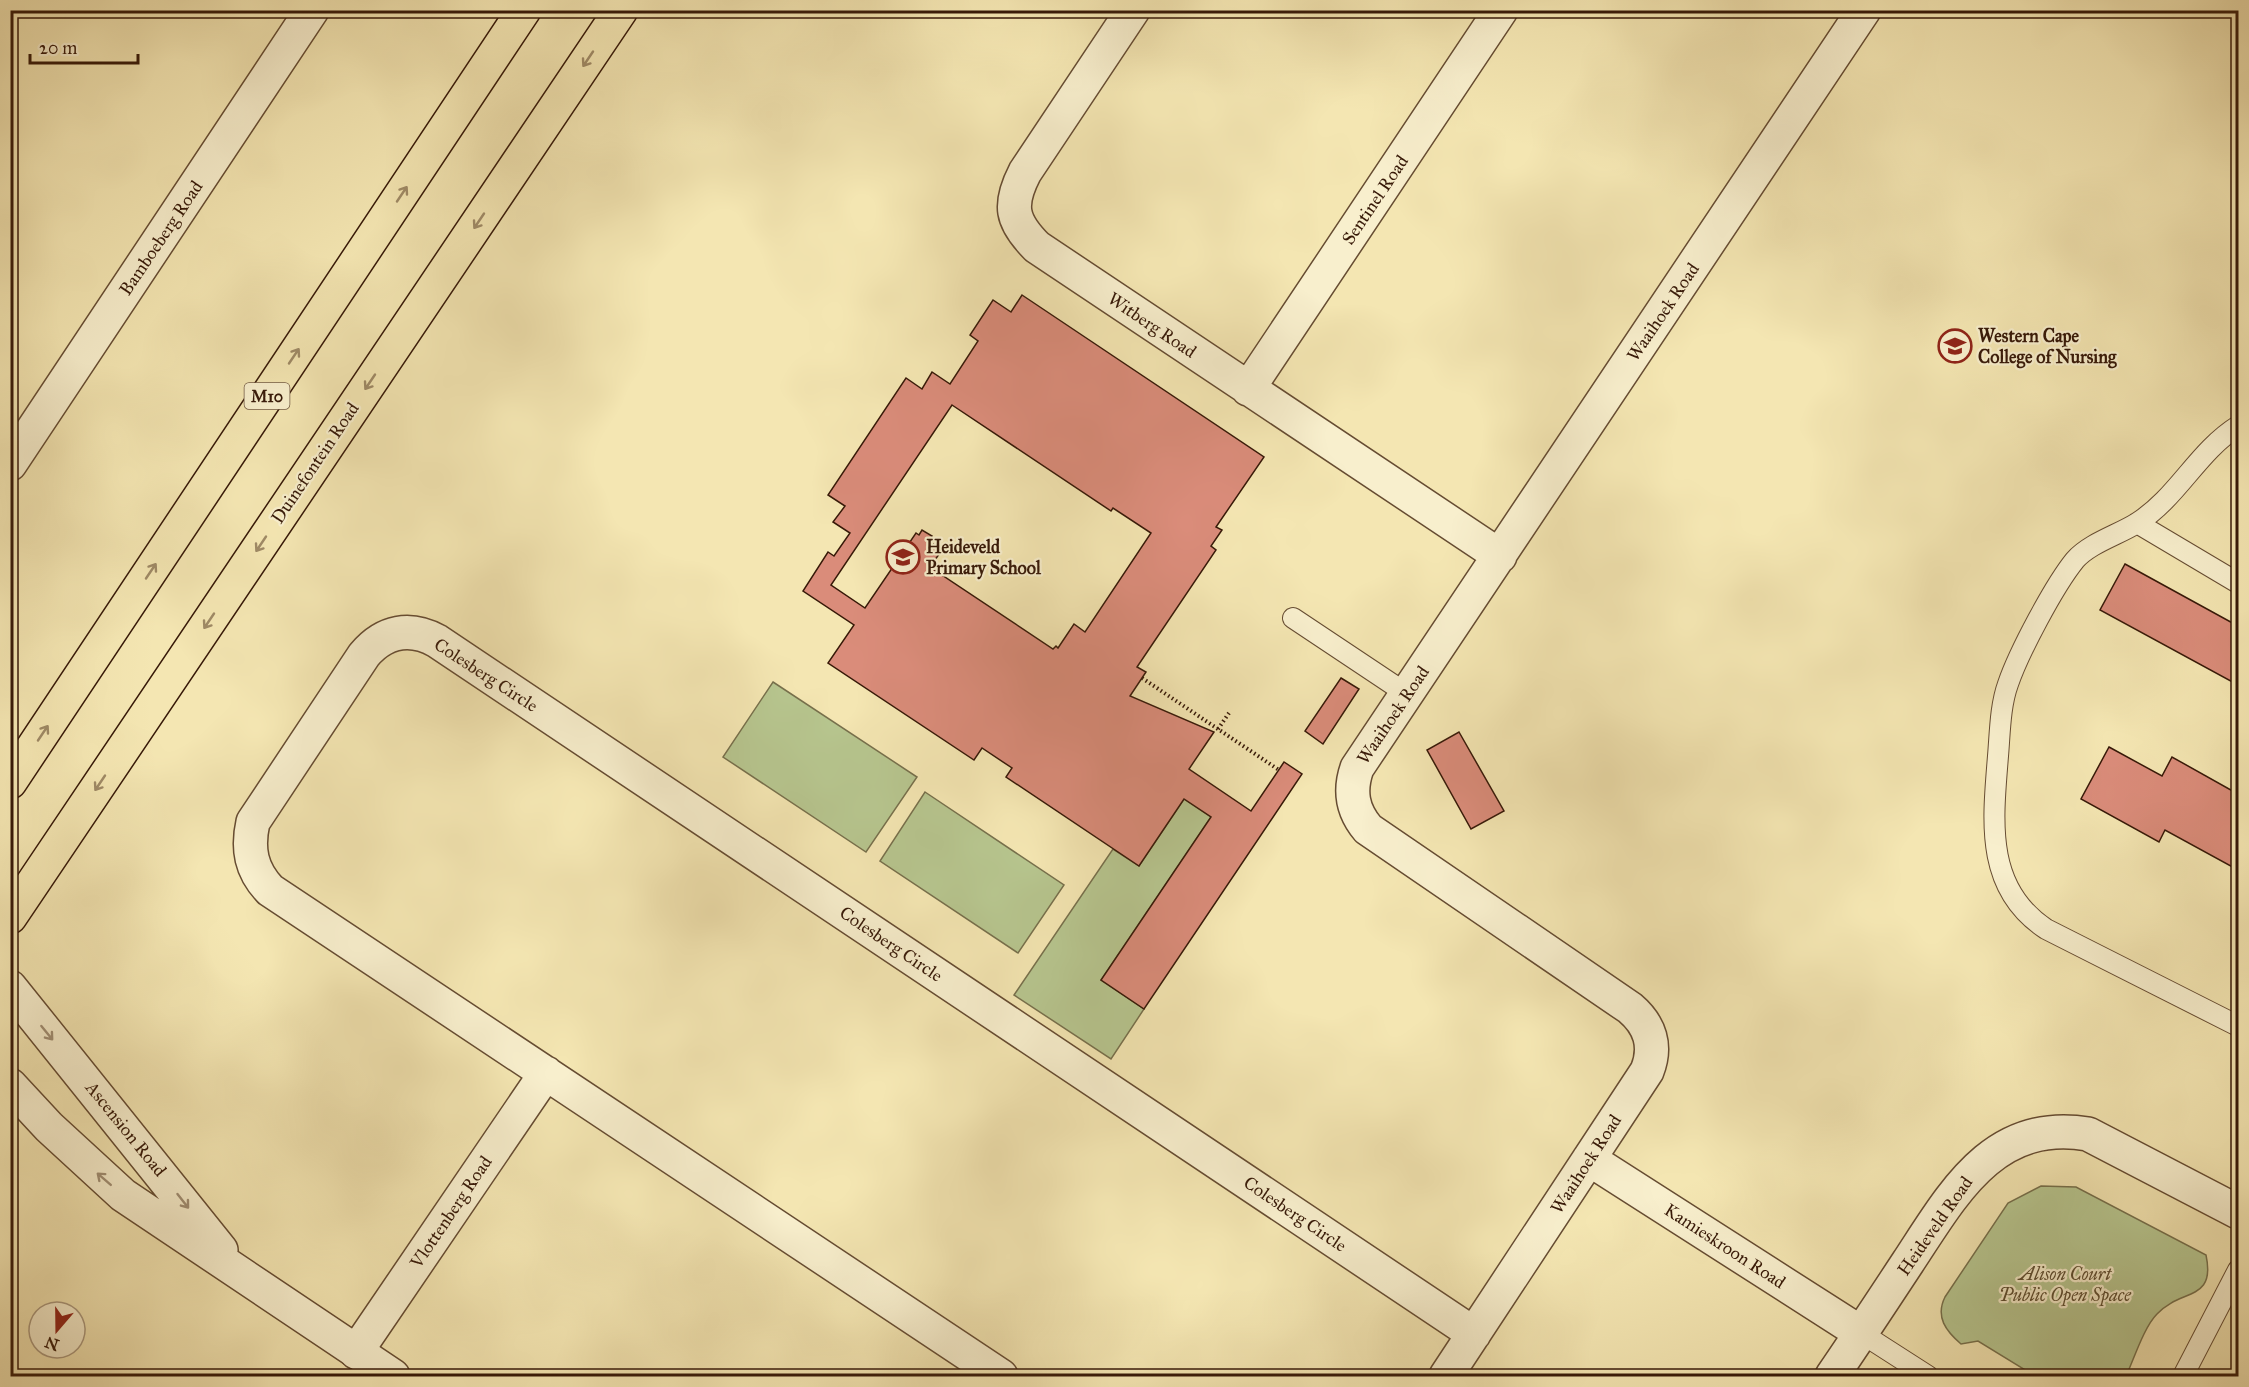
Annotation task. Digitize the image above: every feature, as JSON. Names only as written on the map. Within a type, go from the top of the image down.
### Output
[{"type":"main road","name":"M10","points":[[10,782],[524,10]]},
{"type":"main road","name":"Duinefontein Road","points":[[10,917],[621,10]]},
{"type":"street","name":"Bamboeberg Road","points":[[10,465],[312,10]]},
{"type":"street","name":"Witberg Road","points":[[1132,10],[1025,172],[1013,203],[1015,219],[1024,234],[1037,247],[1500,556]]},
{"type":"street","name":"Sentinel Road","points":[[1248,389],[1501,10]]},
{"type":"street","name":"Waaihoek Road","points":[[1446,1377],[1647,1071],[1652,1054],[1650,1035],[1646,1024],[1630,1008],[1377,836],[1360,820],[1352,795],[1356,768],[1864,10]]},
{"type":"street","name":"Colesberg Circle","points":[[1001,1377],[270,890],[262,881],[251,860],[250,834],[258,811],[364,655],[386,636],[406,632],[428,636],[437,641],[1474,1334]]},
{"type":"street","name":"Ascension Road","points":[[10,987],[238,1272]]},
{"type":"street","name":"Vlottenberg Road","points":[[356,1352],[546,1073]]},
{"type":"street","name":"Ascension Road","points":[[10,1086],[105,1180],[393,1377]]},
{"type":"street","name":"Heideveld Road","points":[[1832,1377],[1966,1179],[2002,1149],[2032,1135],[2068,1131],[2088,1134],[2238,1212]]},
{"type":"street","name":"Kamieskroon Road","points":[[1589,1159],[1861,1334]]},
{"type":"lane","points":[[2237,429],[2206,451],[2168,499],[2137,523],[2076,558],[2058,586],[2008,684],[2003,705],[1994,807],[1998,864],[2003,880],[2029,918],[2046,929],[2238,1026]]},
{"type":"lane","points":[[2137,523],[2238,583]]},
{"type":"lane","points":[[1293,618],[1407,694]]},
{"type":"lane","points":[[2183,1377],[2238,1270]]},
{"type":"lane","points":[[1861,1334],[1928,1377]]},
{"type":"path","points":[[1142,678],[1279,770]]},
{"type":"path","points":[[1218,729],[1229,713]]},
{"type":"green space","points":[[773,682],[917,777],[866,852],[723,757]]},
{"type":"green space","points":[[925,792],[1064,885],[1018,953],[880,861]]},
{"type":"green space","points":[[1184,799],[1211,817],[1101,980],[1144,1009],[1111,1059],[1014,995],[1113,849],[1139,866]]},
{"type":"green space","name":"Alison Court Public Open Space","points":[[2041,1186],[2076,1187],[2206,1255],[2208,1270],[2206,1280],[2194,1292],[2166,1306],[2152,1320],[2126,1376],[2035,1376],[1978,1341],[1961,1344],[1944,1323],[1941,1311],[1945,1297],[2008,1203]]},
{"type":"building","points":[[1022,295],[1264,457],[1216,527],[1222,530],[1211,546],[1216,550],[1137,667],[1146,672],[1130,696],[1214,732],[1189,769],[1251,811],[1284,762],[1302,774],[1144,1009],[1101,980],[1211,817],[1184,799],[1139,866],[1006,777],[1012,768],[982,748],[974,760],[828,663],[854,625],[803,591],[828,552],[834,556],[850,533],[833,522],[845,506],[828,495],[906,378],[922,389],[932,372],[950,384],[978,341],[970,335],[993,300],[1011,312]],"holes":[[[952,405],[1111,511],[1113,508],[1151,533],[1085,632],[1074,624],[1058,648],[1056,646],[1053,649],[930,567],[942,550],[929,541],[932,536],[922,530],[919,535],[916,533],[865,608],[831,585]]]},
{"type":"building","points":[[2125,564],[2238,626],[2238,685],[2100,610]]},
{"type":"building","points":[[1341,678],[1359,689],[1323,744],[1305,731]]},
{"type":"building","points":[[1459,732],[1504,811],[1471,829],[1427,750]]},
{"type":"building","points":[[2109,747],[2162,776],[2172,757],[2238,794],[2238,870],[2165,830],[2159,842],[2081,799]]},
{"type":"place","name":"Western Cape College of Nursing","points":[[1955,346]]},
{"type":"place","name":"Heideveld Primary School","points":[[903,557]]}]
